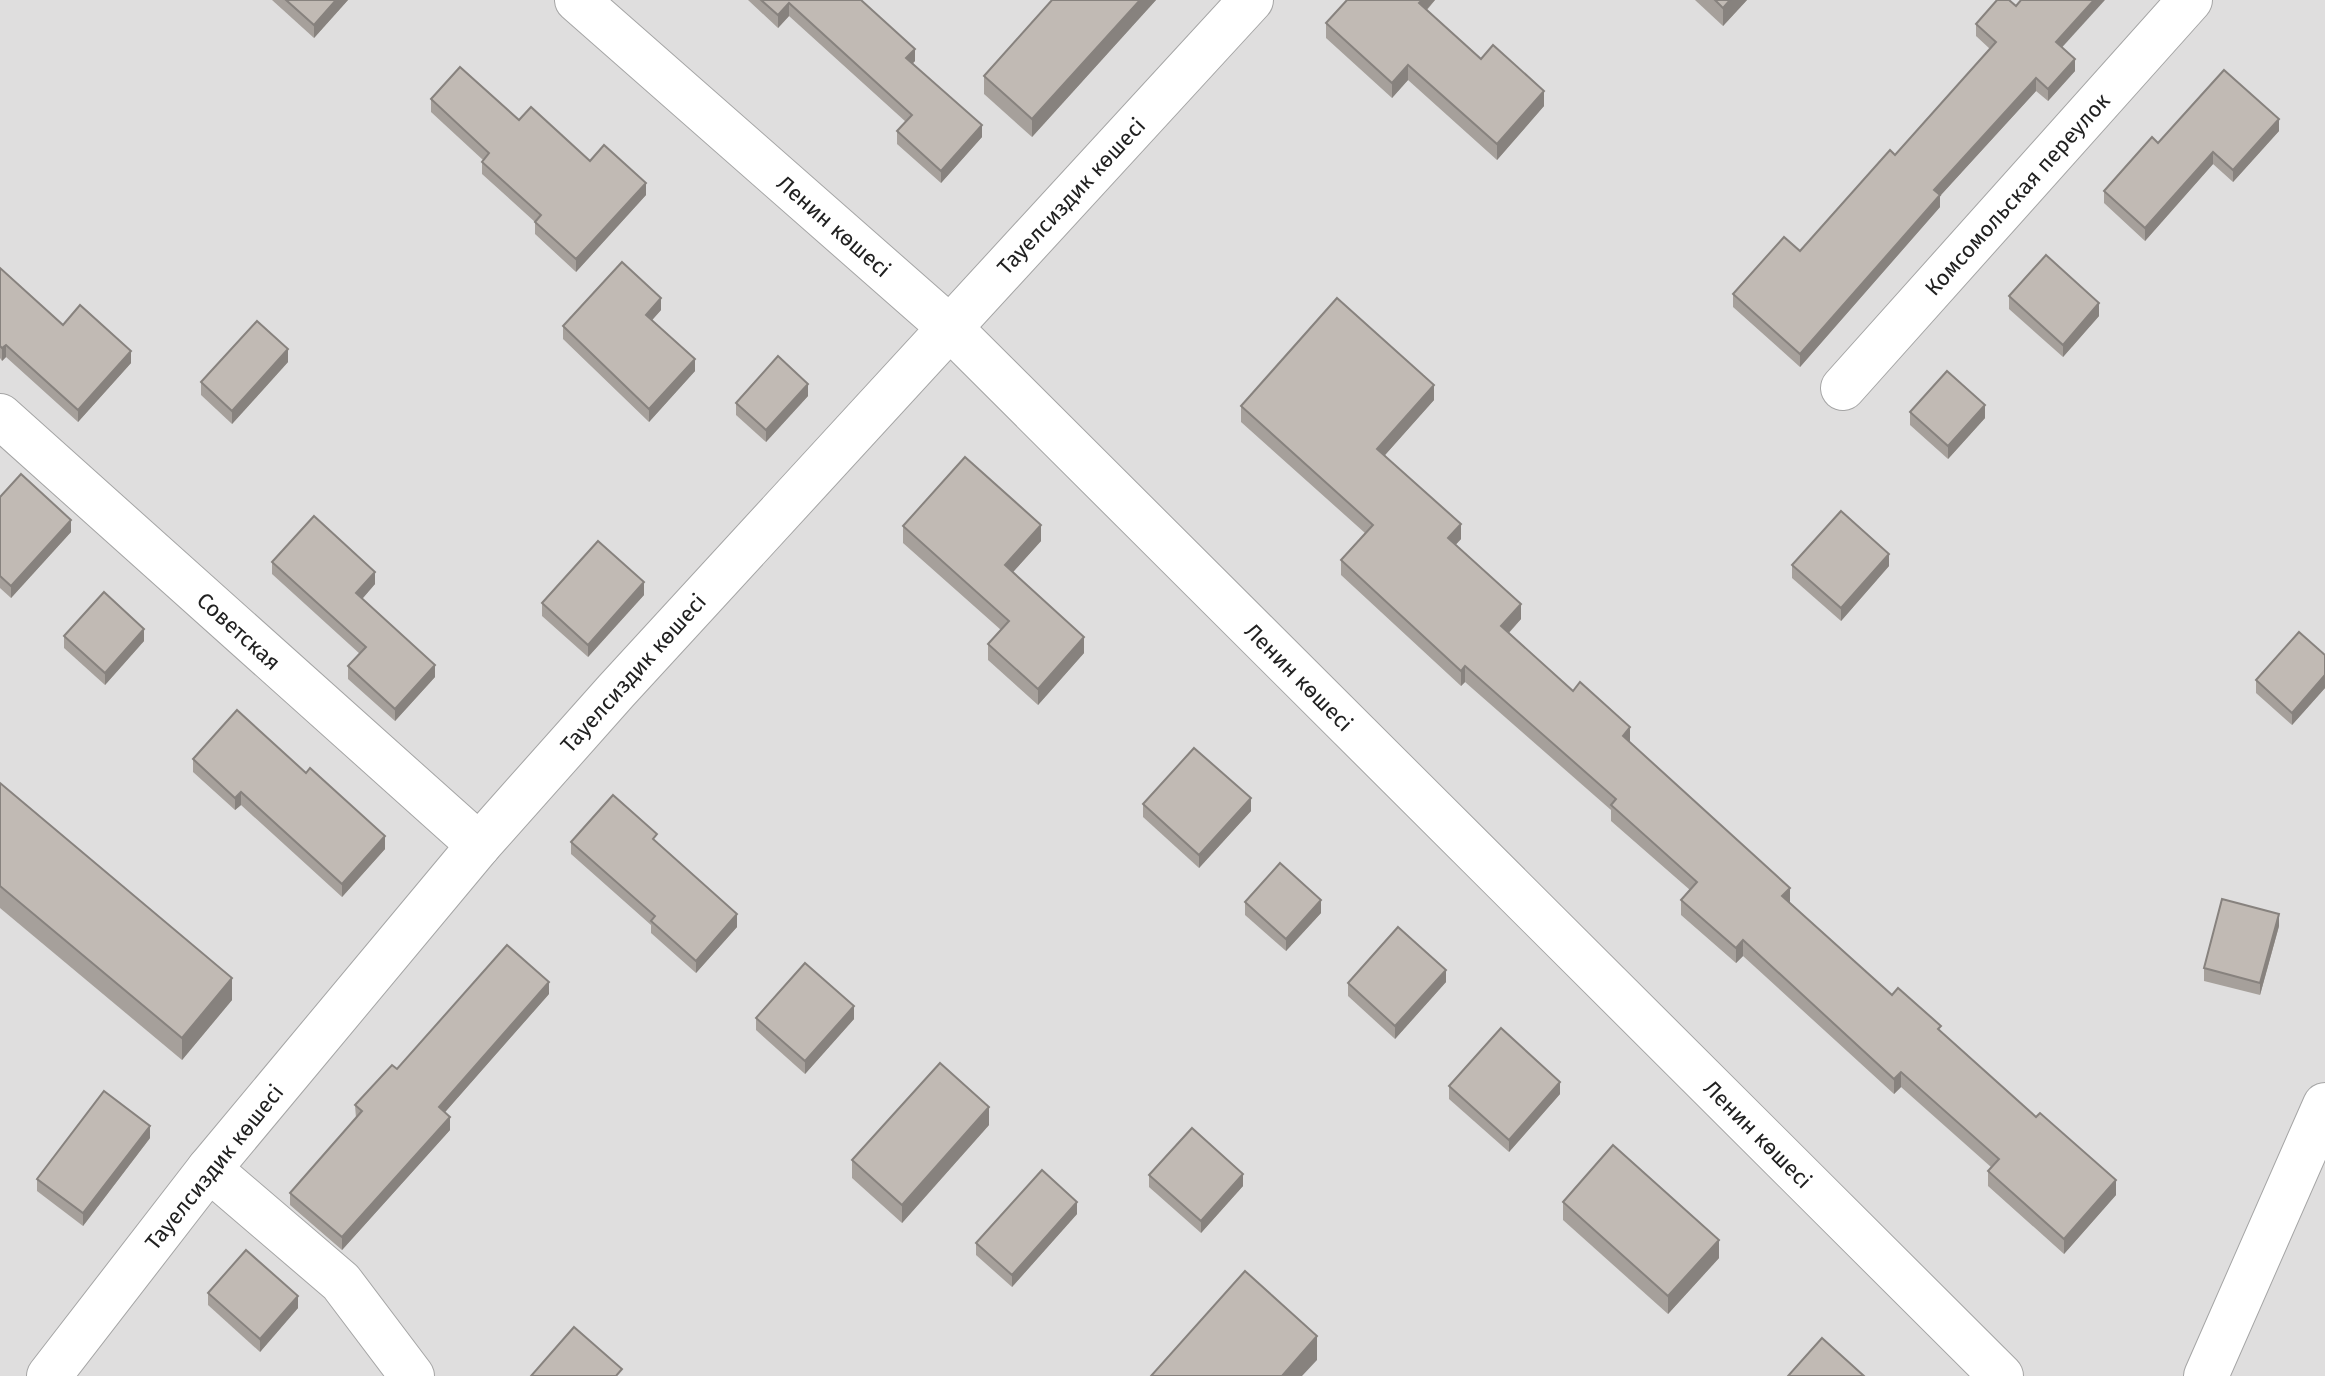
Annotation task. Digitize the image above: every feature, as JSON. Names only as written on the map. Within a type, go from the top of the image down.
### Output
[{"type":"street","name":"Ленин көшесі","points":[[577,0],[949,327],[2001,1376]]},
{"type":"street","name":"Тауелсиздик көшесі","points":[[49,1376],[209,1169],[479,845],[1251,0]]},
{"type":"street","name":"Комсомольская переулок","points":[[1843,388],[2190,0]]},
{"type":"street","name":"Советская","points":[[0,416],[479,845]]},
{"type":"street","points":[[2206,1376],[2325,1105]]},
{"type":"street","points":[[209,1169],[341,1282],[412,1376]]},
{"type":"shaded area","points":[[0,0],[2325,0],[2325,1376],[0,1376]]},
{"type":"building","points":[[286,0],[336,0],[314,25]]},
{"type":"building","points":[[761,0],[861,0],[915,49],[906,58],[982,125],[941,171],[897,131],[912,115],[789,3],[778,15]]},
{"type":"building","points":[[1052,0],[1140,0],[1032,119],[984,76]]},
{"type":"building","points":[[1347,0],[1422,0],[1419,3],[1481,59],[1493,45],[1544,91],[1497,144],[1408,65],[1392,83],[1326,23]]},
{"type":"building","points":[[1715,0],[1730,0],[1723,8]]},
{"type":"building","points":[[1997,0],[2009,0],[2016,6],[2021,0],[2094,0],[2056,42],[2075,59],[2048,89],[2036,78],[1934,190],[1940,195],[1800,354],[1733,294],[1784,237],[1800,251],[1890,150],[1895,155],[1996,42],[1976,24]]},
{"type":"building","points":[[460,67],[519,120],[531,107],[590,161],[604,145],[646,183],[576,259],[535,222],[541,215],[482,162],[489,153],[431,99]]},
{"type":"building","points":[[2224,70],[2279,119],[2233,170],[2213,152],[2145,228],[2104,191],[2152,137],[2158,143]]},
{"type":"building","points":[[2046,255],[2099,303],[2063,345],[2009,296]]},
{"type":"building","points":[[622,262],[661,298],[646,315],[695,359],[649,409],[563,326]]},
{"type":"building","points":[[0,268],[63,325],[80,305],[131,351],[78,410],[6,345],[0,346]]},
{"type":"building","points":[[1337,298],[1434,385],[1377,449],[1461,524],[1448,538],[1521,604],[1501,626],[1573,691],[1580,682],[1630,727],[1623,736],[1790,888],[1782,896],[1892,995],[1898,988],[1941,1026],[1938,1029],[2036,1117],[2040,1113],[2116,1180],[2064,1239],[1988,1171],[1999,1159],[1901,1072],[1894,1079],[1743,940],[1736,948],[1681,900],[1697,882],[1611,805],[1616,799],[1465,666],[1461,671],[1341,560],[1373,525],[1241,406]]},
{"type":"building","points":[[257,321],[288,349],[232,411],[201,382]]},
{"type":"building","points":[[778,356],[808,384],[766,430],[736,403]]},
{"type":"building","points":[[1947,371],[1985,405],[1948,446],[1910,412]]},
{"type":"building","points":[[965,457],[1041,525],[1005,565],[1084,637],[1038,689],[988,644],[1009,621],[903,526]]},
{"type":"building","points":[[21,474],[71,520],[11,586],[0,576],[0,497]]},
{"type":"building","points":[[1841,511],[1889,554],[1841,608],[1792,565]]},
{"type":"building","points":[[314,516],[375,572],[356,593],[435,665],[395,709],[348,666],[366,647],[272,562]]},
{"type":"building","points":[[598,541],[644,582],[588,645],[542,603]]},
{"type":"building","points":[[104,592],[144,629],[105,673],[64,636]]},
{"type":"building","points":[[2299,632],[2325,655],[2325,675],[2292,713],[2256,680]]},
{"type":"building","points":[[237,710],[306,773],[310,768],[385,836],[342,884],[241,792],[235,798],[193,759]]},
{"type":"building","points":[[1194,748],[1251,798],[1199,855],[1143,804]]},
{"type":"building","points":[[0,783],[232,978],[182,1038],[0,886]]},
{"type":"building","points":[[613,795],[657,834],[653,839],[737,914],[696,961],[651,921],[655,916],[571,842]]},
{"type":"building","points":[[1280,863],[1321,900],[1286,939],[1245,902]]},
{"type":"building","points":[[2222,899],[2279,914],[2260,983],[2204,968]]},
{"type":"building","points":[[1398,927],[1446,970],[1395,1026],[1348,983]]},
{"type":"building","points":[[507,945],[549,982],[439,1107],[450,1117],[342,1237],[290,1193],[362,1111],[355,1105],[392,1065],[397,1069]]},
{"type":"building","points":[[805,963],[854,1006],[805,1061],[756,1018]]},
{"type":"building","points":[[1501,1028],[1560,1082],[1509,1140],[1449,1086]]},
{"type":"building","points":[[940,1063],[989,1107],[902,1205],[852,1160]]},
{"type":"building","points":[[104,1091],[150,1126],[83,1213],[37,1179]]},
{"type":"building","points":[[1192,1128],[1243,1174],[1201,1221],[1149,1175]]},
{"type":"building","points":[[1613,1145],[1719,1240],[1668,1296],[1563,1202]]},
{"type":"building","points":[[1042,1170],[1077,1202],[1012,1275],[976,1243]]},
{"type":"building","points":[[246,1250],[298,1296],[260,1339],[208,1293]]},
{"type":"building","points":[[1245,1271],[1317,1336],[1282,1376],[1151,1376]]},
{"type":"building","points":[[574,1327],[622,1369],[616,1376],[531,1376]]},
{"type":"building","points":[[1822,1338],[1864,1376],[1788,1376]]}]
